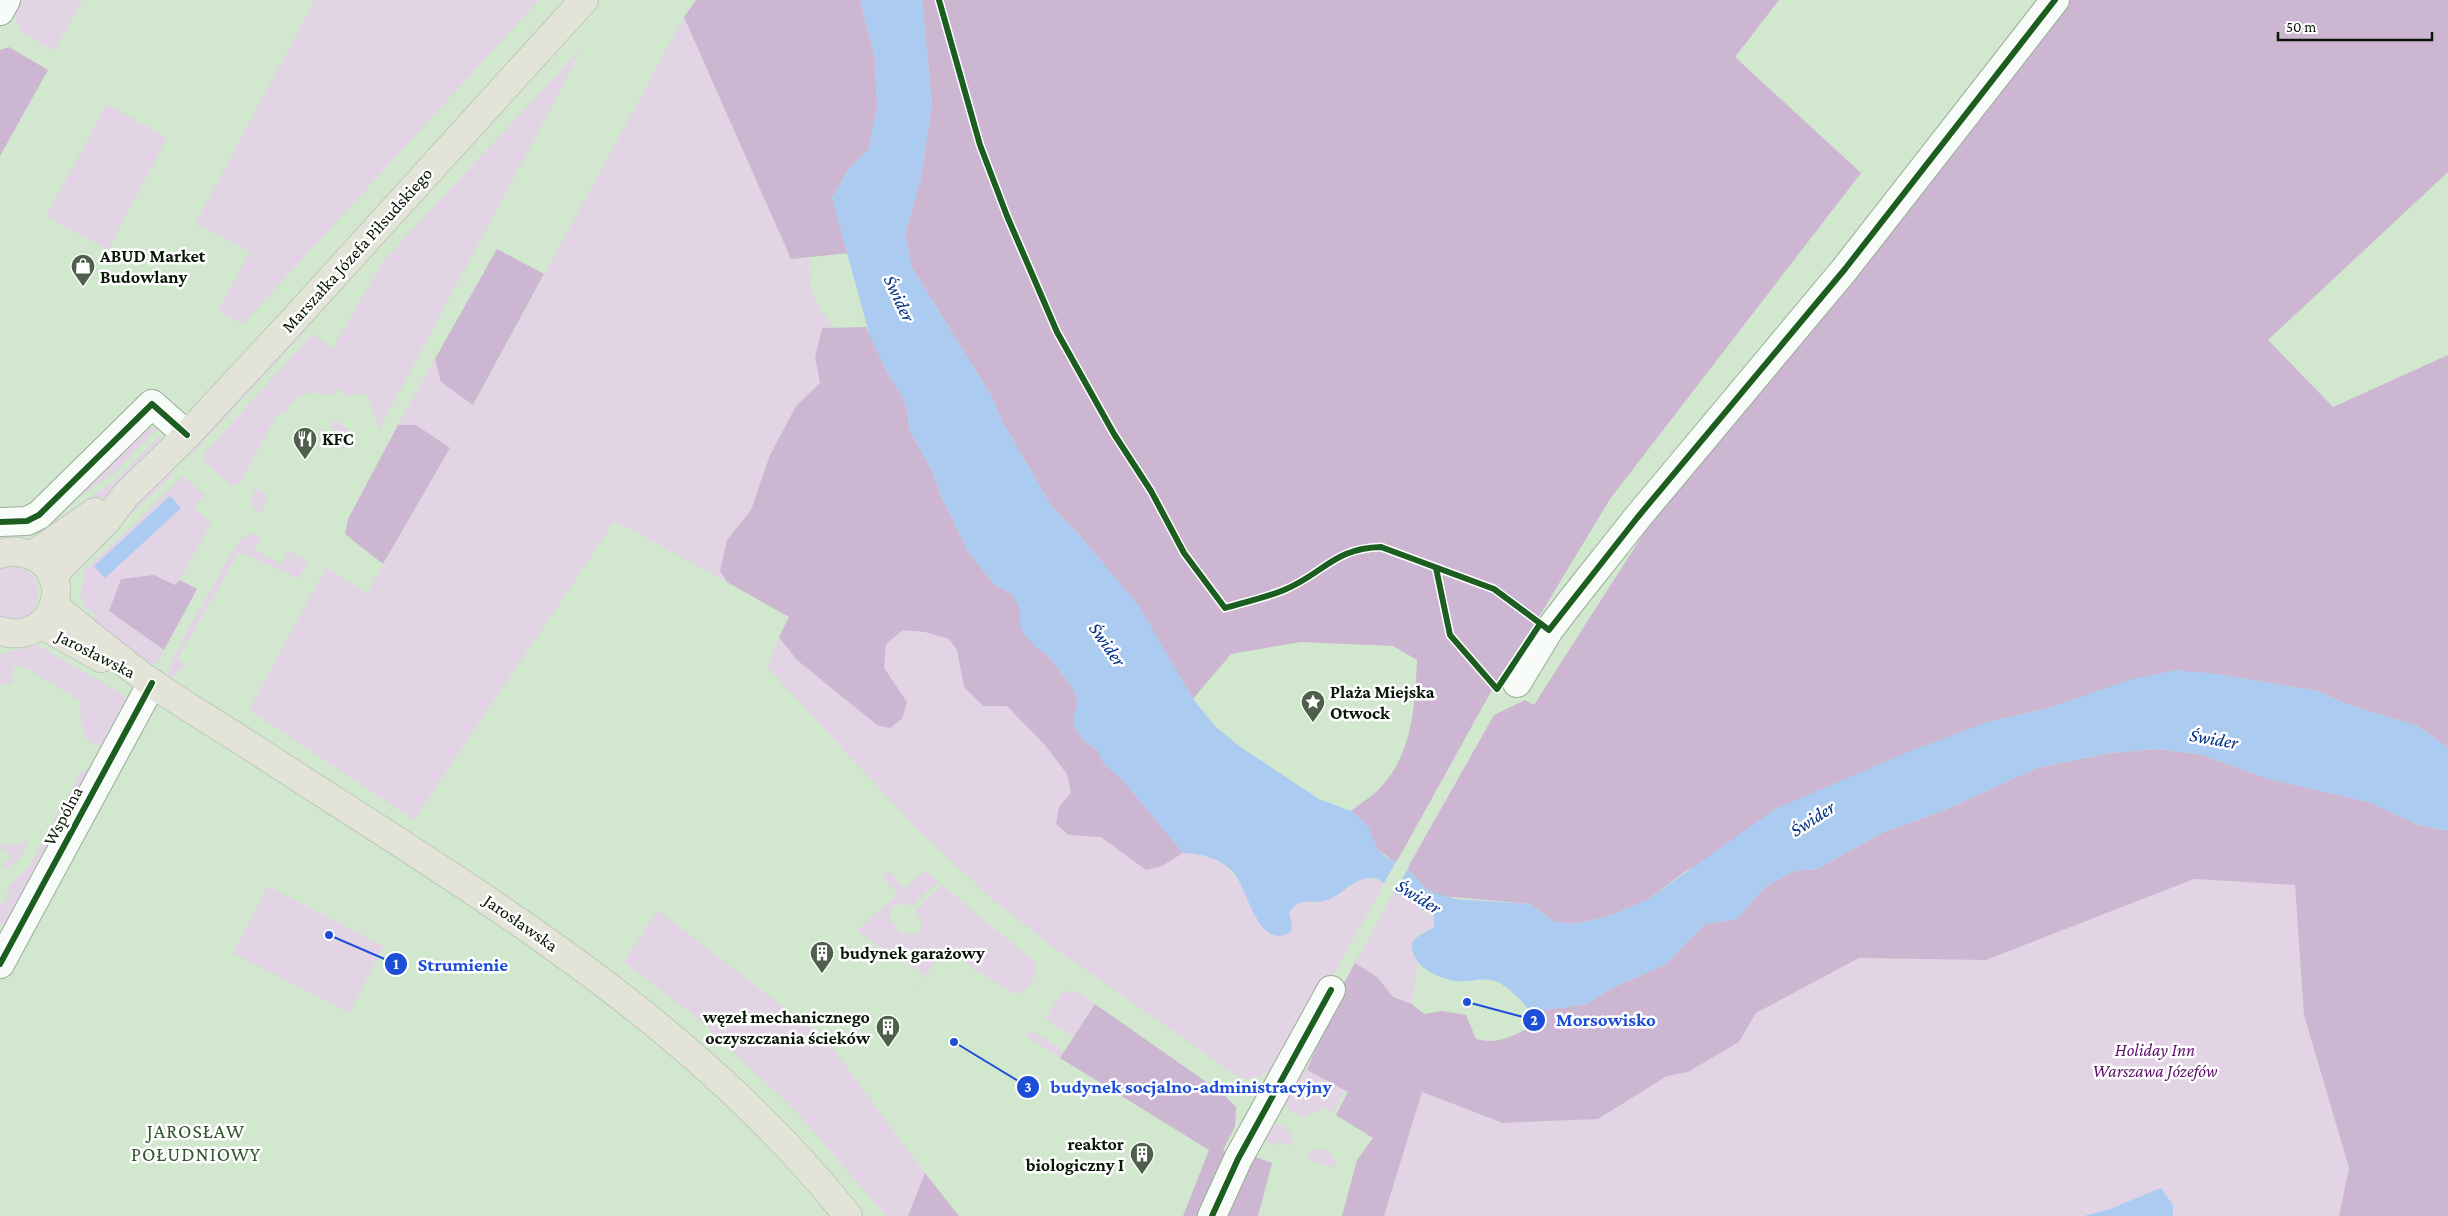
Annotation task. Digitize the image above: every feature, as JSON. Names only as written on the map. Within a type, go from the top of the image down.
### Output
[{"type":"main road","name":"Marszałka Józefa Piłsudskiego","points":[[52,576],[107,520],[125,496],[187,435],[584,0]]},
{"type":"main road","name":"Marszałka Józefa Piłsudskiego","points":[[33,555],[100,509],[125,496]]},
{"type":"main road","points":[[0,554],[19,552],[33,555],[45,563],[52,576],[56,595],[47,615],[20,634],[0,631]]},
{"type":"main road","name":"Jarosławska","points":[[47,615],[508,913],[616,991],[681,1043],[748,1104],[824,1185],[848,1216]]},
{"type":"street","points":[[0,11],[6,0]]},
{"type":"street","points":[[1517,683],[1549,630],[1572,600],[1637,518],[1845,269],[2055,0]]},
{"type":"street","points":[[0,522],[27,521],[39,515],[152,404],[187,435]]},
{"type":"street","name":"Wspólna","points":[[0,964],[152,683]]},
{"type":"street","points":[[1212,1216],[1238,1159],[1332,990]]},
{"type":"green space","points":[[20,0],[83,0],[54,51],[21,32],[13,11]]},
{"type":"green space","points":[[315,0],[539,0],[243,324],[218,311],[250,252],[195,224]]},
{"type":"green space","points":[[684,17],[791,259],[810,258],[809,279],[813,295],[833,327],[822,328],[815,357],[820,383],[796,407],[770,455],[751,510],[727,540],[721,571],[727,582],[628,528],[613,523],[414,820],[249,710],[326,568],[367,593],[450,448],[416,425],[398,425],[435,359],[441,382],[474,405]]},
{"type":"green space","points":[[582,48],[379,430],[368,397],[359,393],[349,396],[336,389],[333,396],[317,393],[304,394],[294,401],[284,414],[278,413],[239,484],[231,485],[204,461],[203,455],[313,333],[332,349],[385,259]]},
{"type":"green space","points":[[107,104],[167,138],[108,250],[46,216]]},
{"type":"green space","points":[[302,331],[305,331],[192,454],[193,447]]},
{"type":"green space","points":[[334,420],[345,427],[352,436],[350,445],[340,450],[336,447],[343,434],[330,427]]},
{"type":"green space","points":[[146,428],[158,428],[113,474],[74,500],[43,528]]},
{"type":"green space","points":[[160,435],[160,444],[111,493],[89,507],[62,519],[74,508],[115,481]]},
{"type":"green space","points":[[175,473],[88,555],[164,475]]},
{"type":"green space","points":[[182,476],[205,495],[194,507],[211,523],[180,580],[175,585],[154,575],[109,611],[164,650],[157,663],[150,665],[90,623],[95,614],[85,608],[80,596],[85,569],[137,522]]},
{"type":"green space","points":[[256,489],[268,495],[260,514],[252,505]]},
{"type":"green space","points":[[250,534],[261,536],[254,550],[281,564],[288,551],[308,561],[299,579],[239,552],[178,658],[185,664],[171,680],[168,675],[170,664],[193,621],[234,548],[244,537]]},
{"type":"green space","points":[[978,561],[1183,853],[1197,854],[1220,862],[1236,878],[1253,912],[1292,924],[1288,913],[1293,905],[1302,901],[1315,903],[1340,893],[1359,880],[1368,878],[1385,882],[1326,987],[1273,1068],[1265,1074],[1252,1079],[1237,1076],[1056,949],[993,900],[916,828],[767,667],[779,637]]},
{"type":"green space","points":[[11,566],[26,570],[35,579],[38,589],[37,600],[32,610],[24,617],[13,620],[0,616],[0,570]]},
{"type":"green space","points":[[37,645],[127,697],[101,746],[88,740],[82,728],[80,700],[24,667],[14,667],[12,683],[0,686],[0,654]]},
{"type":"green space","points":[[87,768],[90,770],[5,927],[0,924],[0,903],[6,903],[8,886],[29,867],[79,775]]},
{"type":"green space","points":[[27,842],[15,864],[6,868],[0,868],[11,858],[7,852],[0,848],[0,843],[15,845]]},
{"type":"green space","points":[[889,870],[904,888],[926,870],[938,881],[911,907],[901,902],[891,908],[890,919],[900,932],[909,935],[919,932],[922,922],[915,911],[942,885],[1035,962],[1036,972],[1026,989],[1018,994],[1013,993],[978,971],[977,974],[974,972],[975,969],[943,949],[901,1015],[925,974],[856,931],[898,894],[882,876]]},
{"type":"green space","name":"Holiday Inn Warszawa Józefów","points":[[2194,879],[2295,884],[2304,1015],[2349,1168],[2339,1216],[1384,1216],[1422,1092],[1503,1123],[1598,1119],[1667,1076],[1688,1072],[1739,1042],[1756,1013],[1859,958],[1986,960]]},
{"type":"green space","points":[[268,886],[384,946],[349,1013],[233,953]]},
{"type":"green space","points":[[1394,893],[1412,898],[1420,910],[1434,916],[1434,927],[1417,935],[1413,953],[1418,963],[1412,1004],[1393,997],[1377,977],[1355,963]]},
{"type":"green space","points":[[658,910],[827,1041],[925,1173],[908,1216],[886,1216],[796,1111],[696,1017],[624,962]]},
{"type":"green space","points":[[1065,991],[1076,991],[1095,1004],[1074,1037],[1045,1019],[1060,995]]},
{"type":"green space","points":[[1034,1032],[1064,1051],[1060,1058],[1026,1036]]},
{"type":"green space","points":[[1300,1067],[1345,1090],[1333,1114],[1324,1108],[1303,1118],[1290,1111],[1284,1101]]},
{"type":"green space","points":[[1277,1124],[1283,1126],[1292,1134],[1293,1146],[1279,1142],[1277,1146],[1260,1138],[1270,1127]]},
{"type":"green space","points":[[1318,1149],[1326,1150],[1331,1154],[1335,1160],[1336,1168],[1306,1160],[1310,1153]]},
{"type":"shaded area","points":[[696,0],[860,0],[875,58],[877,107],[869,149],[848,170],[832,198],[849,253],[791,259],[684,17]]},
{"type":"shaded area","points":[[922,0],[1779,0],[1735,57],[1861,173],[1610,499],[1534,625],[1498,679],[1396,863],[1377,849],[1368,828],[1351,811],[1381,787],[1392,774],[1400,759],[1406,743],[1413,711],[1417,660],[1393,646],[1301,642],[1231,654],[1193,699],[1138,606],[1081,537],[1052,507],[1003,423],[989,392],[912,268],[905,234],[920,182],[932,105]]},
{"type":"shaded area","points":[[2064,0],[2448,0],[2448,172],[2268,340],[2333,407],[2448,355],[2448,748],[2418,726],[2349,705],[2317,691],[2217,674],[2077,698],[2045,709],[1987,722],[1686,871],[1647,900],[1607,917],[1574,924],[1555,922],[1530,904],[1442,896],[1429,891],[1407,869],[1494,715],[1525,700],[1534,705],[1649,525]]},
{"type":"shaded area","points":[[9,47],[48,70],[0,156],[0,50]]},
{"type":"shaded area","points":[[497,249],[544,274],[473,405],[441,382],[435,359]]},
{"type":"shaded area","points":[[866,327],[888,374],[902,396],[908,413],[909,429],[931,469],[941,496],[969,553],[995,585],[1012,594],[1020,608],[1020,625],[1036,648],[1046,653],[1074,690],[1078,702],[1073,719],[1075,728],[1084,741],[1098,751],[1104,764],[1122,779],[1183,853],[1162,866],[1146,870],[1101,837],[1069,835],[1056,824],[1059,807],[1071,793],[1067,774],[1044,744],[1007,706],[983,706],[964,687],[957,650],[949,639],[925,632],[903,630],[886,644],[884,668],[907,702],[902,719],[890,728],[877,725],[797,660],[779,637],[789,617],[727,582],[720,571],[727,540],[751,510],[770,455],[796,406],[820,383],[815,357],[822,328]]},
{"type":"shaded area","points":[[398,425],[416,425],[450,448],[383,564],[345,534],[348,519]]},
{"type":"shaded area","points":[[154,575],[175,585],[180,580],[197,589],[164,650],[109,611],[121,579]]},
{"type":"shaded area","points":[[2156,749],[2199,754],[2269,779],[2369,802],[2416,824],[2448,831],[2448,1216],[2339,1216],[2349,1168],[2304,1015],[2295,885],[2194,879],[1986,960],[1859,958],[1756,1013],[1739,1042],[1688,1072],[1667,1076],[1598,1119],[1503,1123],[1422,1092],[1384,1216],[1342,1216],[1357,1160],[1373,1138],[1336,1115],[1348,1092],[1307,1070],[1338,994],[1355,963],[1377,977],[1393,997],[1412,1004],[1424,1014],[1442,1011],[1466,1015],[1476,1039],[1484,1041],[1500,1040],[1535,1024],[1531,1012],[1587,1004],[1610,989],[1666,964],[1705,924],[1737,919],[1764,888],[1793,871],[1817,869],[1884,832],[1945,810],[2037,768],[2109,753]]},
{"type":"shaded area","points":[[1095,1004],[1222,1093],[1236,1107],[1235,1127],[1223,1150],[1228,1155],[1201,1216],[1183,1216],[1209,1150],[1060,1058]]},
{"type":"shaded area","points":[[1253,1156],[1272,1163],[1258,1216],[1225,1216]]},
{"type":"shaded area","points":[[925,1173],[959,1216],[908,1216]]},
{"type":"water","name":"Świder","points":[[860,0],[922,0],[932,105],[920,182],[905,234],[912,268],[989,392],[1003,423],[1052,507],[1081,537],[1139,606],[1193,699],[1215,726],[1239,746],[1319,799],[1351,811],[1359,817],[1369,828],[1377,849],[1386,857],[1407,869],[1429,891],[1456,899],[1530,904],[1555,922],[1574,924],[1607,917],[1647,900],[1775,809],[1903,754],[1987,722],[2045,709],[2132,679],[2177,670],[2217,674],[2317,691],[2349,705],[2418,726],[2448,748],[2448,831],[2416,824],[2368,802],[2269,779],[2199,754],[2156,749],[2109,753],[2037,768],[1945,810],[1884,832],[1817,869],[1793,871],[1764,888],[1737,919],[1705,924],[1666,964],[1610,989],[1587,1004],[1531,1012],[1511,991],[1497,982],[1492,980],[1455,981],[1429,971],[1416,959],[1412,946],[1415,939],[1434,927],[1434,916],[1419,908],[1407,897],[1396,895],[1384,883],[1373,878],[1358,881],[1330,899],[1298,904],[1289,913],[1292,924],[1291,932],[1279,936],[1270,933],[1255,916],[1233,872],[1228,867],[1210,858],[1197,854],[1183,853],[1122,779],[1104,764],[1098,751],[1084,741],[1075,728],[1073,719],[1078,702],[1074,690],[1046,653],[1036,648],[1024,634],[1020,625],[1020,608],[1012,594],[995,585],[969,553],[941,496],[931,469],[909,429],[908,413],[902,396],[888,374],[870,337],[832,198],[848,170],[869,149],[877,107],[875,58]]},
{"type":"water","points":[[170,496],[181,508],[105,578],[94,566]]},
{"type":"water","points":[[2161,1188],[2173,1205],[2173,1216],[2084,1216],[2110,1209]]},
{"type":"pier","points":[[1397,860],[1409,867],[1392,896],[1383,885]]},
{"type":"cycle path","points":[[939,0],[980,145],[1007,216],[1057,332],[1114,434],[1151,491],[1184,553],[1225,608],[1284,590],[1352,552],[1365,548],[1381,547],[1494,589],[1549,630],[1637,518],[1845,269],[2055,0]]},
{"type":"cycle path","points":[[0,522],[27,521],[39,515],[152,404],[187,435]]},
{"type":"cycle path","points":[[1436,568],[1450,635],[1497,689],[1540,624]]},
{"type":"cycle path","points":[[0,964],[152,683]]},
{"type":"cycle path","points":[[1212,1216],[1238,1159],[1331,990]]},
{"type":"place","name":"ABUD Market Budowlany","points":[[83,287]]},
{"type":"place","name":"KFC","points":[[305,460]]},
{"type":"place","name":"Plaża Miejska Otwock","points":[[1313,723]]},
{"type":"place","name":"Strumienie","points":[[329,935]]},
{"type":"place","name":"budynek garażowy","points":[[822,974]]},
{"type":"place","name":"Morsowisko","points":[[1467,1002]]},
{"type":"place","name":"budynek socjalno-administracyjny","points":[[954,1042]]},
{"type":"place","name":"węzeł mechanicznego oczyszczania ścieków","points":[[888,1048]]},
{"type":"place","name":"reaktor biologiczny I","points":[[1142,1175]]},
{"type":"district","name":"JAROSŁAW POŁUDNIOWY","points":[[196,1142]]}]
